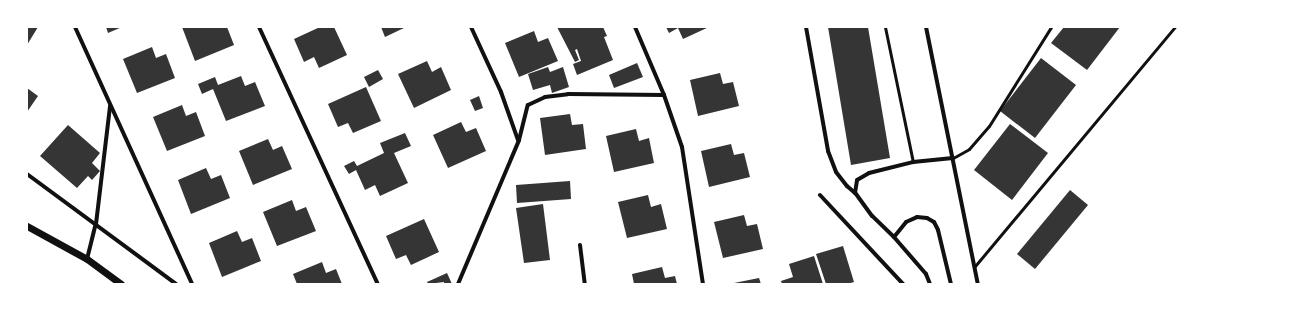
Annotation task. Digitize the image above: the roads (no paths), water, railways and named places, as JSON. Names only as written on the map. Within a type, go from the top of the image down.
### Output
[{"type":"street","points":[[75,27],[192,284]]},
{"type":"street","points":[[259,27],[378,284]]},
{"type":"street","points":[[471,27],[501,92],[519,140]]},
{"type":"street","points":[[635,27],[664,95],[682,147],[702,284]]},
{"type":"street","points":[[806,27],[828,151],[836,172],[847,186],[855,193],[872,216],[894,237],[926,274],[930,284]]},
{"type":"street","points":[[926,27],[978,284]]},
{"type":"street","points":[[458,284],[519,140],[528,105],[545,97],[568,94],[664,95]]},
{"type":"street","points":[[87,259],[96,224],[110,106]]},
{"type":"street","points":[[855,193],[857,180],[869,173],[913,162],[953,158]]},
{"type":"street","points":[[27,174],[176,284]]},
{"type":"street","points":[[820,195],[903,284]]},
{"type":"street","points":[[894,237],[906,222],[917,217],[927,218],[934,222],[938,230],[951,284]]},
{"type":"street","points":[[27,226],[87,259],[120,284]]},
{"type":"street","points":[[580,244],[585,284]]},
{"type":"lane","points":[[885,27],[913,162]]},
{"type":"lane","points":[[953,158],[969,149],[989,126],[1051,27]]},
{"type":"lane","points":[[974,266],[1175,27]]}]
